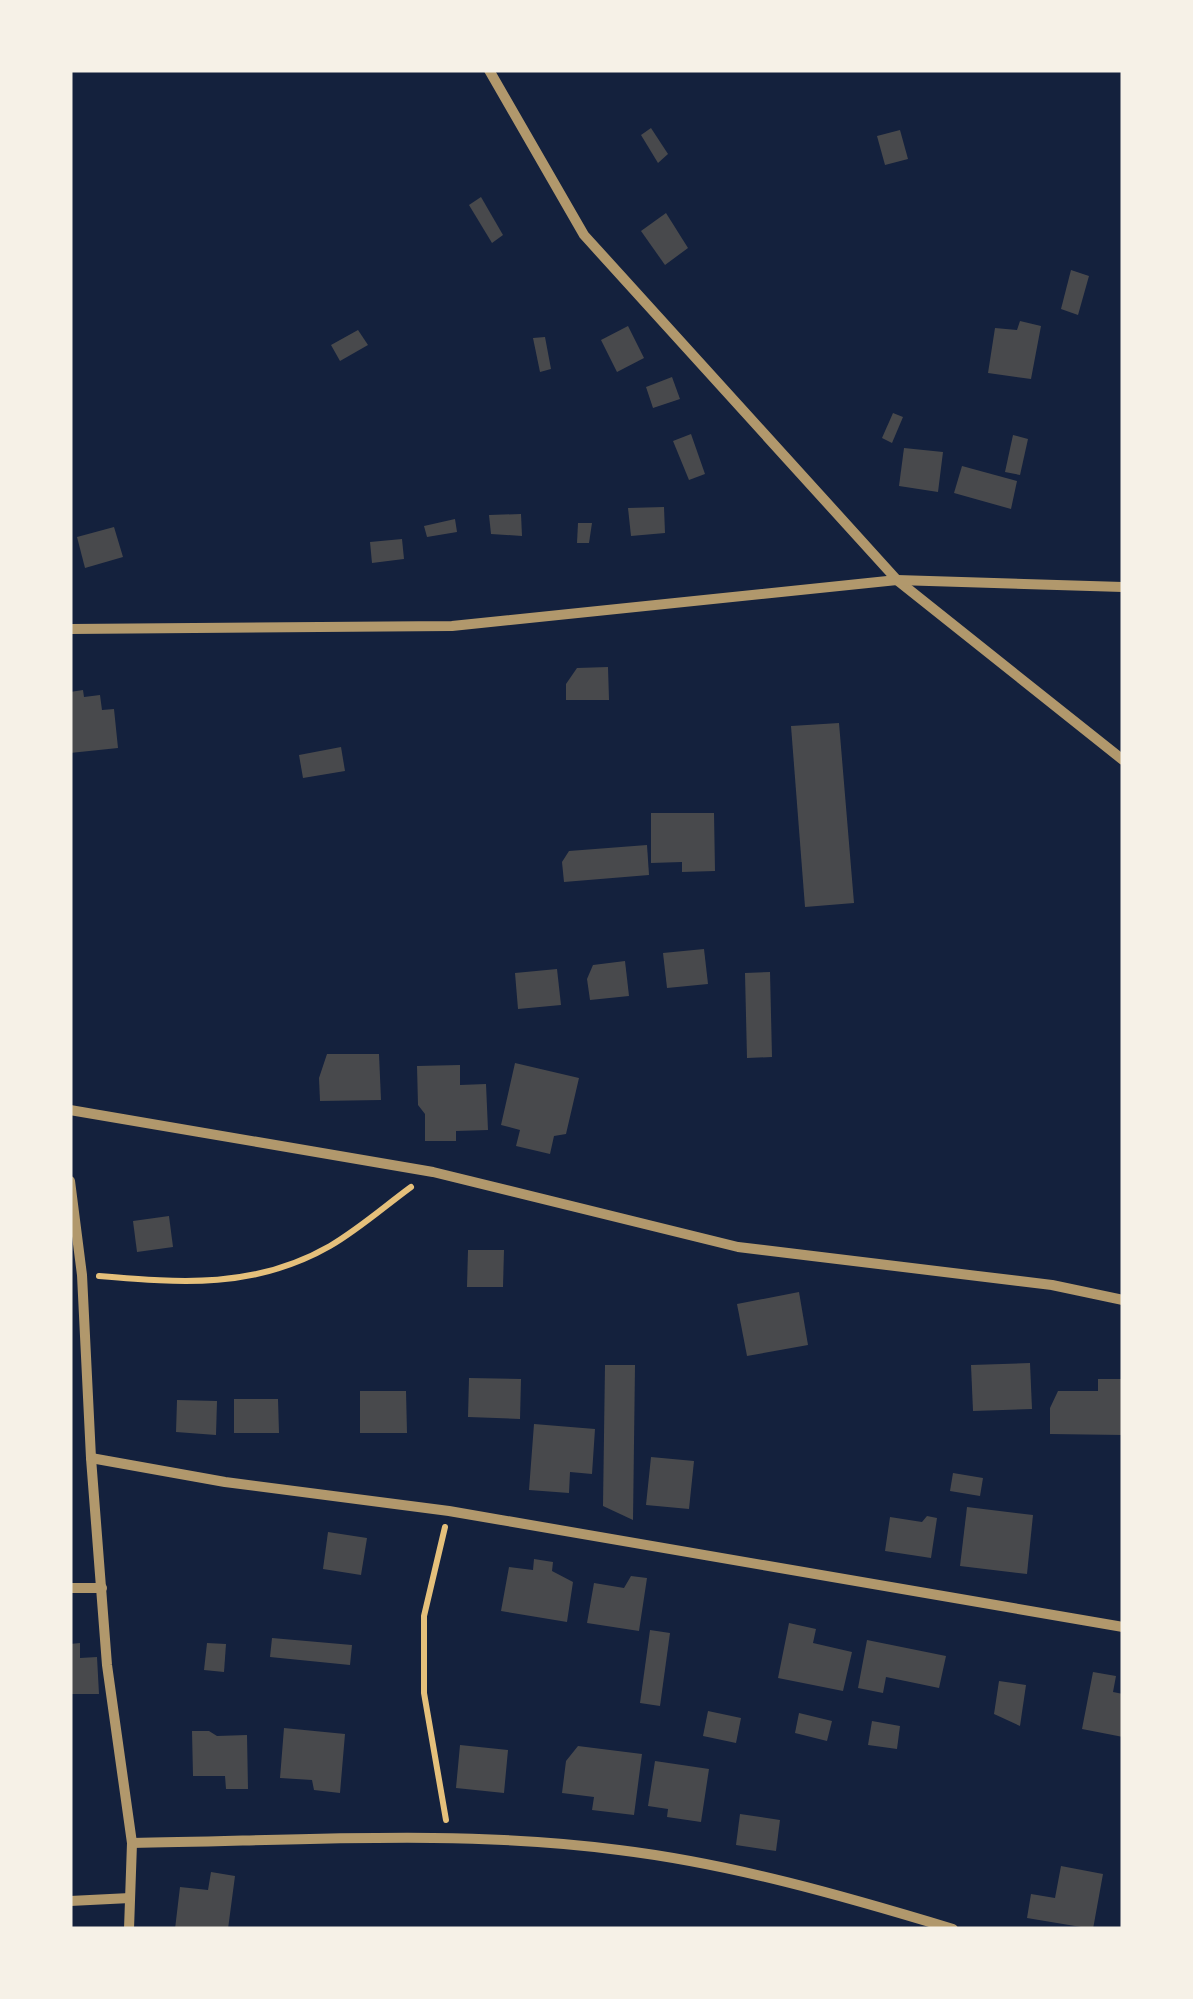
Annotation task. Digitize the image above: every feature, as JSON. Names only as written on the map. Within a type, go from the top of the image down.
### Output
[{"type":"street","points":[[488,70],[584,235],[897,580],[1123,760]]},
{"type":"street","points":[[70,629],[452,626],[897,580],[1123,587]]},
{"type":"street","points":[[70,1110],[433,1172],[738,1247],[1052,1285],[1123,1300]]},
{"type":"street","points":[[70,1181],[108,1665],[132,1843],[129,1929]]},
{"type":"street","points":[[91,1458],[225,1482],[448,1511],[1123,1628]]},
{"type":"street","points":[[70,1588],[102,1588]]},
{"type":"street","points":[[132,1843],[449,1838],[619,1850],[818,1888],[952,1929]]},
{"type":"street","points":[[70,1901],[130,1898]]},
{"type":"path","points":[[76,1275],[190,1283],[254,1276],[329,1246],[433,1172]]},
{"type":"path","points":[[448,1511],[424,1616],[424,1693],[449,1838]]},
{"type":"building","points":[[651,128],[668,154],[658,163],[641,135]]},
{"type":"building","points":[[900,130],[908,159],[885,165],[877,136]]},
{"type":"building","points":[[481,197],[503,235],[492,243],[469,205]]},
{"type":"building","points":[[666,213],[688,248],[665,265],[641,231]]},
{"type":"building","points":[[1071,270],[1089,276],[1078,315],[1061,309]]},
{"type":"building","points":[[1020,321],[1041,326],[1031,379],[988,373],[995,328],[1017,330]]},
{"type":"building","points":[[628,326],[644,358],[617,372],[601,340]]},
{"type":"building","points":[[358,330],[368,345],[340,361],[331,345]]},
{"type":"building","points":[[545,337],[551,369],[540,372],[533,338]]},
{"type":"building","points":[[672,377],[680,399],[653,408],[646,387]]},
{"type":"building","points":[[893,413],[903,417],[892,443],[882,438]]},
{"type":"building","points":[[691,434],[705,474],[689,480],[673,441]]},
{"type":"building","points":[[1013,435],[1028,439],[1020,475],[1005,472]]},
{"type":"building","points":[[904,448],[943,452],[938,492],[899,486]]},
{"type":"building","points":[[962,466],[1017,481],[1011,509],[954,493]]},
{"type":"building","points":[[664,507],[665,533],[631,536],[628,508]]},
{"type":"building","points":[[521,514],[522,536],[491,534],[489,515]]},
{"type":"building","points":[[455,519],[457,532],[427,537],[424,526]]},
{"type":"building","points":[[578,523],[592,523],[589,543],[577,543]]},
{"type":"building","points":[[114,527],[123,557],[85,568],[77,537]]},
{"type":"building","points":[[402,539],[404,559],[372,563],[370,542]]},
{"type":"building","points":[[608,667],[609,700],[566,700],[566,684],[577,668]]},
{"type":"building","points":[[83,690],[84,697],[100,695],[102,710],[114,709],[118,748],[70,753],[70,692]]},
{"type":"building","points":[[839,723],[854,903],[805,907],[791,726]]},
{"type":"building","points":[[341,747],[345,771],[303,778],[299,755]]},
{"type":"building","points":[[651,813],[714,813],[715,871],[682,872],[682,862],[651,863]]},
{"type":"building","points":[[647,845],[649,875],[564,882],[562,862],[569,851]]},
{"type":"building","points":[[704,949],[708,984],[667,988],[663,953]]},
{"type":"building","points":[[625,961],[629,996],[590,1000],[587,979],[593,965]]},
{"type":"building","points":[[557,969],[561,1005],[518,1009],[515,973]]},
{"type":"building","points":[[770,972],[772,1057],[747,1058],[745,973]]},
{"type":"building","points":[[327,1054],[379,1054],[381,1100],[320,1101],[319,1078]]},
{"type":"building","points":[[515,1063],[579,1078],[566,1134],[554,1136],[550,1154],[516,1146],[520,1130],[501,1125]]},
{"type":"building","points":[[460,1065],[460,1085],[486,1084],[488,1130],[456,1131],[456,1141],[425,1141],[425,1114],[418,1105],[417,1066]]},
{"type":"building","points":[[169,1216],[173,1247],[137,1252],[133,1221]]},
{"type":"building","points":[[468,1250],[504,1250],[503,1287],[467,1287]]},
{"type":"building","points":[[799,1292],[808,1345],[747,1356],[737,1304]]},
{"type":"building","points":[[1030,1363],[1032,1409],[973,1411],[971,1365]]},
{"type":"building","points":[[605,1365],[635,1365],[633,1520],[603,1506]]},
{"type":"building","points":[[469,1378],[521,1379],[520,1419],[468,1417]]},
{"type":"building","points":[[1098,1379],[1123,1379],[1123,1435],[1050,1434],[1050,1408],[1058,1391],[1098,1391]]},
{"type":"building","points":[[360,1391],[406,1391],[407,1433],[360,1433]]},
{"type":"building","points":[[234,1399],[278,1399],[279,1433],[234,1433]]},
{"type":"building","points":[[177,1400],[217,1401],[216,1435],[176,1432]]},
{"type":"building","points":[[534,1424],[595,1429],[592,1474],[570,1472],[569,1493],[529,1490]]},
{"type":"building","points":[[651,1457],[694,1461],[689,1509],[646,1505]]},
{"type":"building","points":[[953,1473],[983,1478],[980,1496],[950,1491]]},
{"type":"building","points":[[967,1507],[1033,1515],[1027,1574],[960,1566]]},
{"type":"building","points":[[927,1516],[937,1518],[931,1558],[885,1551],[890,1517],[922,1522]]},
{"type":"building","points":[[328,1532],[367,1538],[361,1575],[323,1569]]},
{"type":"building","points":[[534,1559],[553,1562],[552,1571],[573,1582],[567,1622],[501,1611],[509,1567],[533,1570]]},
{"type":"building","points":[[631,1576],[647,1578],[639,1631],[587,1623],[594,1583],[624,1588]]},
{"type":"building","points":[[789,1623],[816,1629],[813,1643],[852,1652],[843,1691],[778,1678]]},
{"type":"building","points":[[650,1630],[670,1633],[660,1706],[640,1703]]},
{"type":"building","points":[[272,1638],[352,1645],[350,1665],[270,1657]]},
{"type":"building","points":[[867,1640],[946,1656],[939,1688],[886,1677],[883,1693],[858,1688]]},
{"type":"building","points":[[80,1643],[80,1658],[97,1657],[99,1694],[70,1694],[70,1644]]},
{"type":"building","points":[[207,1643],[226,1644],[224,1672],[204,1670]]},
{"type":"building","points":[[1093,1672],[1116,1676],[1113,1692],[1123,1694],[1123,1737],[1082,1729]]},
{"type":"building","points":[[999,1681],[1026,1685],[1020,1726],[994,1714]]},
{"type":"building","points":[[708,1711],[741,1718],[736,1743],[703,1736]]},
{"type":"building","points":[[799,1713],[832,1721],[827,1741],[795,1733]]},
{"type":"building","points":[[872,1721],[900,1726],[897,1749],[868,1745]]},
{"type":"building","points":[[284,1728],[345,1734],[340,1793],[314,1790],[312,1780],[280,1778]]},
{"type":"building","points":[[192,1731],[209,1731],[217,1736],[247,1735],[248,1789],[226,1789],[225,1776],[193,1776]]},
{"type":"building","points":[[460,1745],[508,1750],[504,1793],[456,1788]]},
{"type":"building","points":[[578,1746],[642,1754],[634,1815],[592,1810],[594,1797],[562,1793],[566,1761]]},
{"type":"building","points":[[655,1761],[709,1769],[701,1822],[667,1817],[668,1809],[648,1806]]},
{"type":"building","points":[[740,1814],[780,1820],[776,1851],[736,1845]]},
{"type":"building","points":[[1061,1866],[1103,1874],[1093,1929],[1027,1918],[1031,1894],[1055,1898]]},
{"type":"building","points":[[211,1872],[235,1876],[228,1929],[175,1929],[180,1887],[208,1890]]}]
